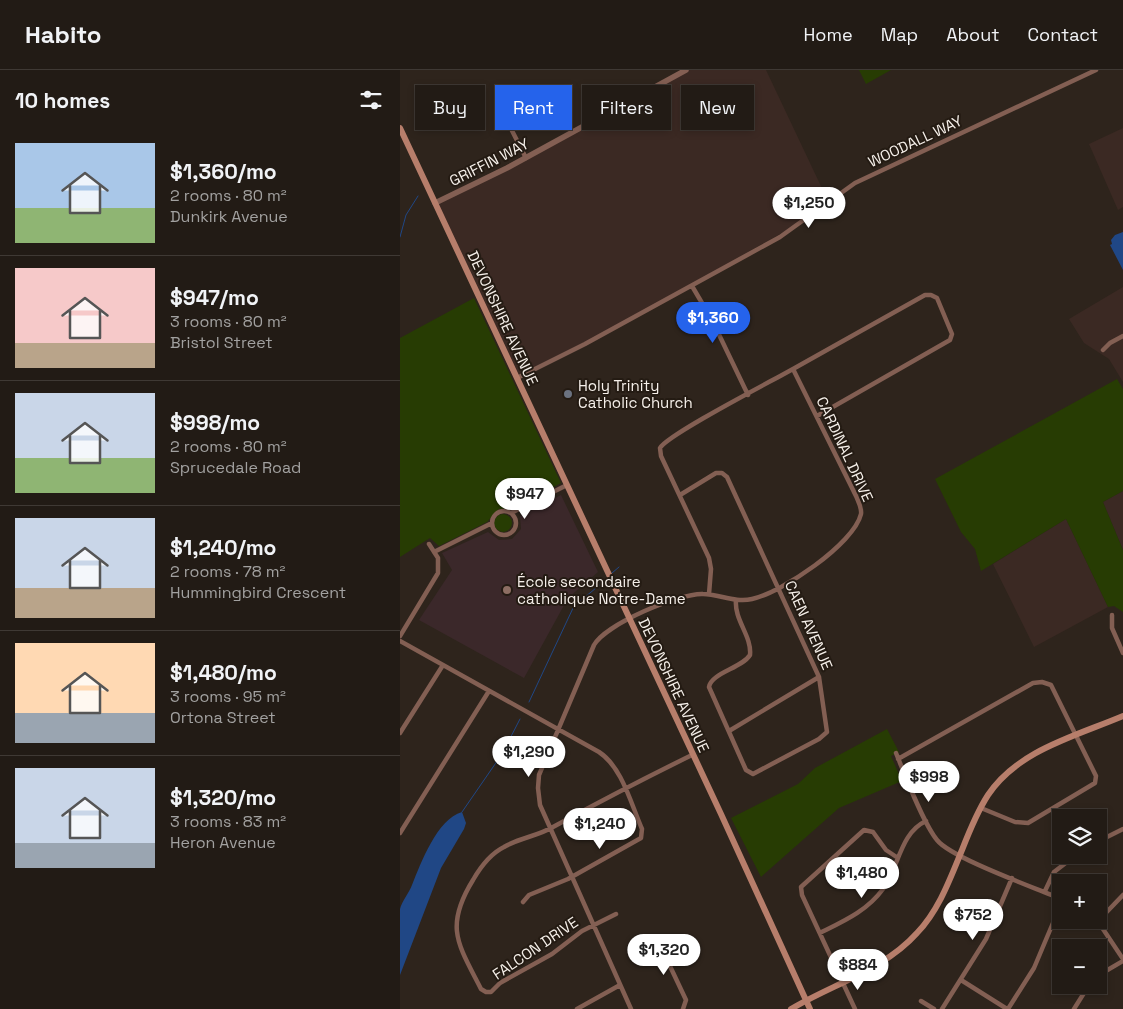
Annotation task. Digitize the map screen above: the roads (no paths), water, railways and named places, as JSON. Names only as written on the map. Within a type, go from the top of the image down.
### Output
[{"type":"main road","name":"DEVONSHIRE AVENUE","points":[[400,128],[810,1009]]},
{"type":"main road","points":[[791,1009],[888,958],[914,937],[936,908],[981,808],[992,790],[1014,766],[1041,750],[1123,716]]},
{"type":"street","name":"GRIFFIN WAY","points":[[435,203],[526,158],[686,70]]},
{"type":"street","name":"WOODALL WAY","points":[[517,378],[585,344],[780,237],[855,183],[1096,70]]},
{"type":"street","points":[[512,130],[526,158]]},
{"type":"street","points":[[692,286],[712,320],[748,395]]},
{"type":"street","points":[[709,594],[710,561],[661,456],[662,444],[925,295],[937,298],[952,334],[950,340],[817,416]]},
{"type":"street","points":[[1104,350],[1110,343],[1123,336]]},
{"type":"street","name":"CARDINAL DRIVE","points":[[631,1009],[540,805],[538,788],[543,766],[596,642],[604,634],[630,619],[677,597],[709,594],[736,600],[753,599],[779,587],[825,559],[848,536],[861,516],[861,508],[856,496],[793,370]]},
{"type":"street","name":"CAEN AVENUE","points":[[680,495],[716,473],[725,474],[820,677],[827,732],[819,739],[753,774],[746,770],[709,684],[712,679],[742,662],[750,655],[750,647],[736,614],[736,600]]},
{"type":"street","points":[[434,552],[492,523],[497,513],[504,511],[511,513],[567,484]]},
{"type":"street","points":[[492,523],[498,533],[510,533],[516,523],[511,513]]},
{"type":"street","points":[[400,636],[438,573],[439,561],[429,544]]},
{"type":"street","points":[[1112,615],[1112,628],[1123,653]]},
{"type":"street","points":[[400,641],[606,756],[624,787],[642,829],[642,836],[571,877],[529,895],[523,902]]},
{"type":"street","points":[[400,733],[443,665]]},
{"type":"street","points":[[729,731],[820,677]]},
{"type":"street","points":[[981,808],[1015,822],[1024,823],[1035,819],[1070,796],[1093,786],[1096,776],[1053,688],[1046,683],[1039,682],[1023,688],[897,756],[937,841],[960,855],[1052,895]]},
{"type":"street","points":[[400,833],[489,691]]},
{"type":"street","name":"FALCON DRIVE","points":[[616,914],[593,924],[550,955],[500,983],[491,992],[481,989],[462,953],[457,932],[458,912],[464,895],[481,867],[502,847],[550,829],[624,787],[692,755]]},
{"type":"street","points":[[400,819],[406,823]]},
{"type":"street","points":[[820,933],[850,918],[873,901],[887,883],[911,831],[926,821]]},
{"type":"street","points":[[1107,837],[1123,829]]},
{"type":"street","points":[[855,1009],[800,891],[807,881],[864,830],[873,832],[886,850],[898,858]]},
{"type":"street","points":[[1044,891],[1054,872],[1064,864]]},
{"type":"street","points":[[942,1009],[986,939],[1012,878]]},
{"type":"street","points":[[1107,911],[1123,895]]},
{"type":"street","points":[[961,980],[1007,1009],[1034,968],[1052,925]]},
{"type":"street","points":[[1104,929],[1123,960],[1107,970]]},
{"type":"street","points":[[667,947],[670,964],[686,1002],[683,1009]]},
{"type":"street","points":[[577,1009],[620,985]]},
{"type":"street","points":[[1076,1008],[1084,994]]},
{"type":"street","points":[[921,1001],[934,1009]]},
{"type":"water","points":[[1123,232],[1123,270],[1110,245],[1115,235]]},
{"type":"water","points":[[462,812],[466,823],[464,829],[441,868],[400,975],[401,906],[411,888],[425,854],[438,832],[453,816]]},
{"type":"waterway","points":[[400,237],[406,215],[418,196]]},
{"type":"waterway","points":[[612,573],[619,567]]},
{"type":"waterway","points":[[529,702],[574,606],[607,579]]},
{"type":"waterway","points":[[462,812],[502,754],[520,719]]},
{"type":"place","name":"Holy Trinity Catholic Church","points":[[568,394]]},
{"type":"place","name":"École secondaire catholique Notre-Dame","points":[[507,590]]}]
